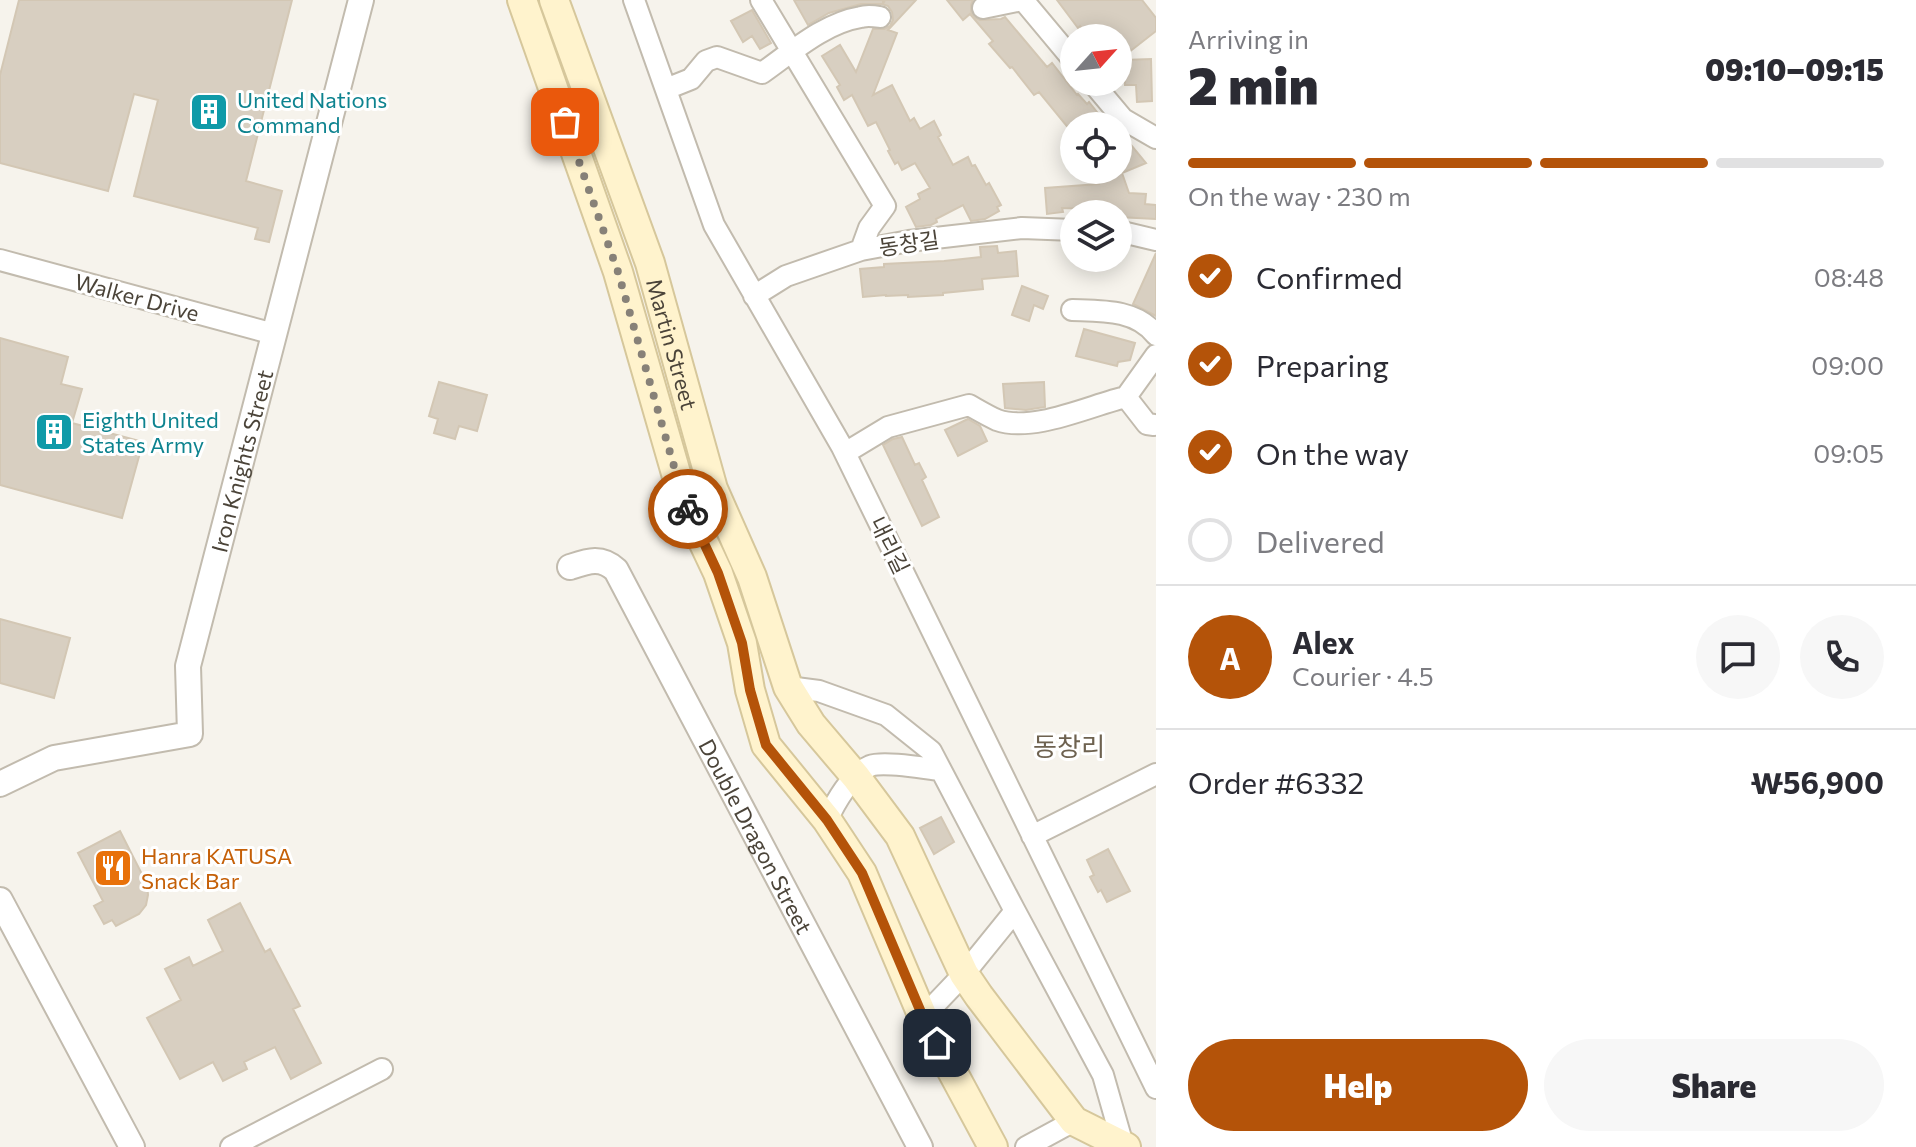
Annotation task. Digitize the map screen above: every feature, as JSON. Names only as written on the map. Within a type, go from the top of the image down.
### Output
[{"type":"main road","name":"Martin Street","points":[[522,0],[618,272],[684,501],[718,573],[742,643],[750,690],[766,745],[827,820],[862,873],[923,1017],[993,1147]]},
{"type":"main road","name":"Martin Street","points":[[554,0],[650,263],[713,489],[752,577],[788,687],[811,724],[900,836],[964,974],[1074,1121]]},
{"type":"main road","points":[[1074,1121],[1124,1146]]},
{"type":"street","name":"Iron Knights Street","points":[[0,784],[54,758],[190,734],[188,666],[361,0]]},
{"type":"street","name":"내리길","points":[[634,0],[714,225],[845,453],[1156,1088]]},
{"type":"street","points":[[761,0],[885,206],[869,228],[861,250]]},
{"type":"street","points":[[983,8],[1023,0],[1060,44]]},
{"type":"street","points":[[666,89],[691,79],[706,61],[717,57],[762,73],[841,23],[863,16],[880,17]]},
{"type":"street","points":[[1104,96],[1123,119],[1156,138]]},
{"type":"street","name":"동창길","points":[[754,296],[786,276],[861,250],[909,241],[1022,228],[1060,229]]},
{"type":"street","points":[[1132,234],[1156,240]]},
{"type":"street","name":"Walker Drive","points":[[0,260],[274,334]]},
{"type":"street","points":[[1072,310],[1108,311],[1136,318],[1156,335]]},
{"type":"street","points":[[845,453],[888,427],[969,405],[999,420],[1018,423],[1067,416],[1126,397],[1156,355]]},
{"type":"street","points":[[1126,397],[1147,424],[1154,425]]},
{"type":"street","name":"Double Dragon Street","points":[[570,567],[598,560],[609,563],[616,570],[920,1147]]},
{"type":"street","points":[[788,687],[819,691],[886,715],[931,751],[1103,1075],[1124,1146]]},
{"type":"street","points":[[827,820],[837,797],[870,766],[896,765],[940,770]]},
{"type":"street","points":[[1032,836],[1156,774]]},
{"type":"street","points":[[0,900],[132,1147]]},
{"type":"street","points":[[923,1017],[964,974],[1012,907]]},
{"type":"street","points":[[231,1147],[382,1069]]},
{"type":"street","points":[[1026,1147],[1074,1121]]},
{"type":"building","points":[[19,0],[292,0],[246,181],[282,191],[269,242],[255,239],[258,228],[134,196],[158,100],[134,94],[108,191],[0,163],[0,75]]},
{"type":"building","points":[[794,0],[883,0],[883,4],[885,0],[916,0],[888,30],[897,33],[873,95],[892,85],[910,121],[914,118],[920,129],[934,121],[941,135],[938,137],[953,165],[968,157],[986,185],[989,183],[1001,205],[997,207],[999,211],[985,219],[971,221],[963,205],[936,219],[937,222],[931,225],[916,227],[906,207],[920,199],[918,194],[930,188],[915,163],[902,170],[898,162],[895,164],[876,122],[868,126],[852,95],[844,100],[837,87],[840,85],[822,56],[840,45],[856,72],[873,29],[890,26],[892,12],[882,4],[861,4],[829,13],[808,25]]},
{"type":"building","points":[[947,0],[973,0],[971,11],[980,20],[1005,17],[1047,67],[1052,63],[1060,73],[1060,96],[1080,96],[1097,112],[1060,112],[1060,118],[1039,92],[1034,95],[989,44],[993,41],[970,14],[963,20]]},
{"type":"building","points":[[1057,0],[1142,0],[1156,18],[1156,31],[1132,50],[1132,24],[1075,24]]},
{"type":"building","points":[[752,10],[771,43],[760,49],[752,36],[743,42],[731,21]]},
{"type":"building","points":[[1151,59],[1152,101],[1137,102],[1136,85],[1132,85],[1132,60]]},
{"type":"building","points":[[1132,146],[1146,163],[1132,169]]},
{"type":"building","points":[[1126,184],[1129,193],[1146,194],[1145,204],[1156,205],[1156,219],[1132,218],[1132,200],[1060,200],[1060,212],[1047,214],[1045,188]]},
{"type":"building","points":[[997,246],[998,253],[1016,251],[1018,276],[982,279],[983,289],[943,295],[863,297],[860,269],[884,267],[884,264],[981,257],[980,247]]},
{"type":"building","points":[[1156,253],[1156,316],[1133,304]]},
{"type":"building","points":[[1022,286],[1048,296],[1043,309],[1034,305],[1029,321],[1012,315]]},
{"type":"building","points":[[1084,329],[1135,343],[1130,360],[1118,362],[1117,366],[1076,356]]},
{"type":"building","name":"Eighth United States Army","points":[[0,338],[68,357],[61,384],[82,389],[72,423],[143,442],[122,518],[0,485]]},
{"type":"building","points":[[439,382],[487,395],[477,431],[459,426],[455,439],[434,433],[438,419],[429,416]]},
{"type":"building","points":[[1044,382],[1045,407],[1026,410],[1005,408],[1003,384]]},
{"type":"building","points":[[968,419],[980,426],[987,441],[958,456],[945,430]]},
{"type":"building","points":[[902,437],[915,465],[919,463],[926,477],[922,480],[939,517],[922,526],[883,445]]},
{"type":"building","points":[[0,619],[70,638],[54,698],[0,683]]},
{"type":"building","points":[[941,817],[954,842],[934,854],[920,828]]},
{"type":"building","name":"Hanra KATUSA Snack Bar","points":[[120,831],[147,884],[148,895],[146,905],[139,914],[116,926],[112,920],[104,924],[94,906],[103,901],[78,853]]},
{"type":"building","points":[[1108,849],[1130,891],[1107,902],[1090,877],[1094,875],[1087,860]]},
{"type":"building","points":[[240,903],[265,952],[270,949],[300,1006],[293,1009],[321,1063],[291,1079],[275,1047],[244,1062],[247,1069],[223,1081],[213,1062],[180,1079],[147,1018],[181,1000],[165,969],[189,957],[193,966],[223,951],[208,920]]},
{"type":"way so far","points":[[565,122],[618,272],[688,509]]},
{"type":"place","name":"United Nations Command","points":[[209,112]]},
{"type":"place","name":"Eighth United States Army","points":[[54,432]]},
{"type":"place","name":"Hanra KATUSA Snack Bar","points":[[113,868]]},
{"type":"district","name":"동창리","points":[[1069,745]]},
{"type":"route","points":[[688,509],[718,573],[742,643],[750,690],[766,745],[827,820],[862,873],[937,1043]]}]
